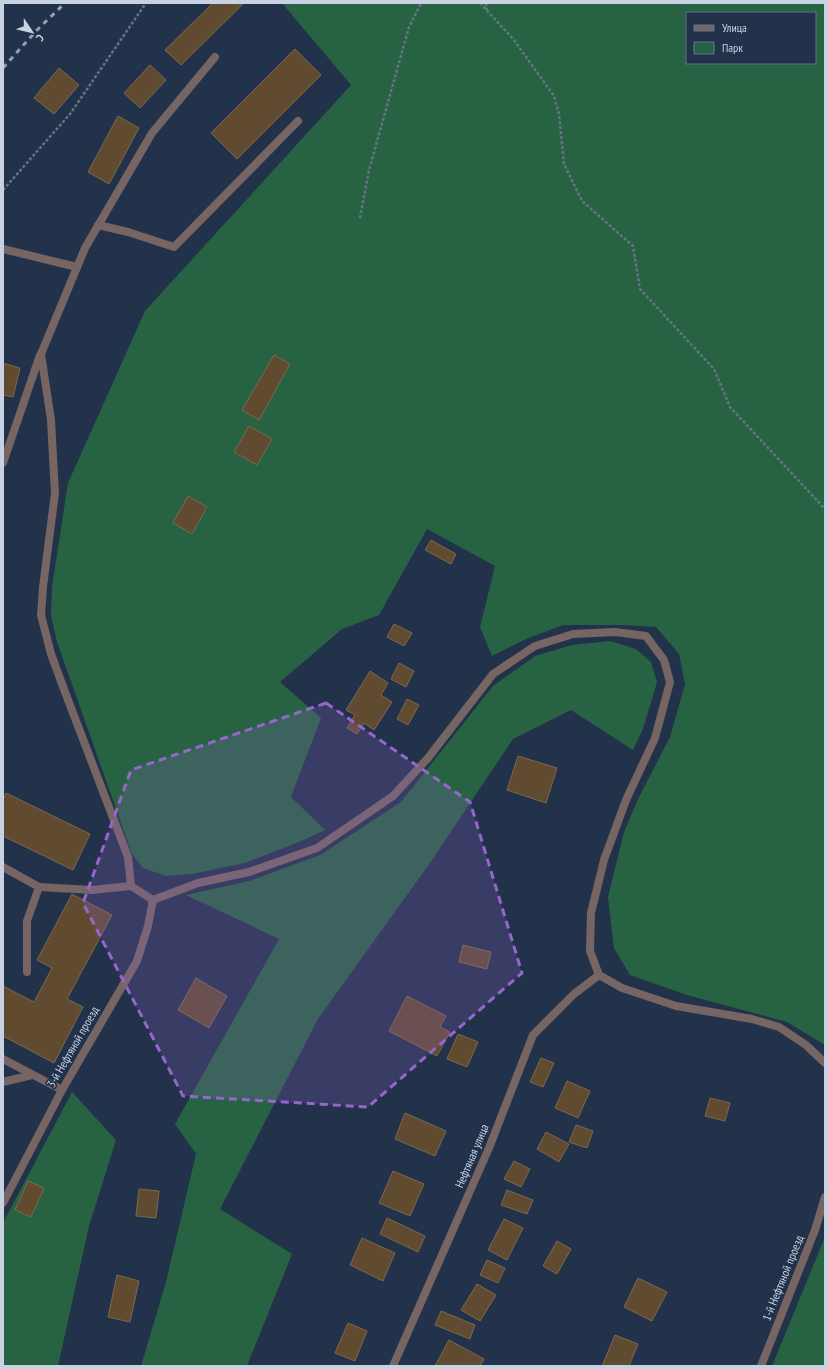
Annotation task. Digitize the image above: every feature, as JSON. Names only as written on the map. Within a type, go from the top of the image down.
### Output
[{"type":"street","points":[[3,463],[41,354],[85,248],[152,133],[215,57]]},
{"type":"street","points":[[98,225],[128,232],[174,247],[298,121]]},
{"type":"street","points":[[3,248],[77,267]]},
{"type":"street","points":[[41,354],[51,420],[55,493],[43,587],[41,615],[51,654],[128,857],[131,886]]},
{"type":"street","points":[[3,867],[39,887],[92,890],[131,886],[153,900],[198,883],[249,872],[317,848],[393,796],[428,758],[493,674],[534,646],[573,634],[615,632],[646,636],[664,660],[670,682],[655,738],[626,800],[604,860],[591,913],[590,951],[599,974],[622,988],[676,1006],[752,1019],[779,1027],[806,1045],[825,1063]]},
{"type":"street","points":[[27,972],[27,921],[39,887]]},
{"type":"street","name":"3-й Нефтяной проезд","points":[[3,1203],[62,1090],[137,961],[148,926],[153,900]]},
{"type":"street","name":"Нефтяная улица","points":[[393,1366],[489,1148],[533,1035],[574,994],[599,974]]},
{"type":"street","points":[[3,1058],[62,1090]]},
{"type":"street","points":[[3,1082],[32,1075]]},
{"type":"street","name":"1-й Нефтяной проезд","points":[[761,1366],[815,1230],[825,1198]]},
{"type":"path","points":[[3,190],[70,114],[146,3]]},
{"type":"path","points":[[360,218],[369,170],[409,27],[421,3]]},
{"type":"path","points":[[480,3],[514,40],[554,96],[559,114],[564,164],[582,200],[633,246],[640,289],[714,369],[730,407],[825,509]]},
{"type":"path","points":[[486,3],[487,11]]},
{"type":"highlighted area","points":[[326,703],[470,802],[522,973],[368,1107],[183,1096],[83,903],[131,770]]},
{"type":"green space","points":[[282,3],[825,3],[825,1045],[787,1022],[687,995],[630,975],[614,948],[608,897],[624,832],[638,799],[670,737],[685,684],[679,654],[656,627],[621,625],[563,625],[526,639],[492,656],[480,627],[495,566],[427,529],[379,615],[342,629],[280,682],[321,718],[291,797],[325,830],[245,863],[192,874],[166,876],[143,868],[132,854],[57,642],[51,615],[52,587],[68,483],[145,311],[351,85]]},
{"type":"green space","points":[[610,641],[636,649],[651,662],[657,682],[643,729],[633,750],[571,710],[513,739],[430,863],[318,1019],[220,1209],[292,1254],[247,1366],[141,1366],[166,1282],[196,1154],[175,1124],[279,939],[186,895],[249,881],[320,855],[401,802],[493,686],[535,656],[572,645]]},
{"type":"green space","points":[[72,1092],[116,1140],[89,1226],[58,1366],[3,1366],[3,1223]]},
{"type":"green space","points":[[825,1237],[825,1366],[772,1366]]},
{"type":"building","points":[[213,3],[243,4],[181,65],[165,50]]},
{"type":"building","points":[[295,49],[321,75],[237,159],[211,133]]},
{"type":"building","points":[[150,65],[166,80],[140,108],[124,93]]},
{"type":"building","points":[[59,68],[79,85],[54,114],[34,98]]},
{"type":"building","points":[[118,116],[139,128],[109,184],[88,172]]},
{"type":"building","points":[[274,355],[290,364],[259,420],[242,410]]},
{"type":"building","points":[[3,363],[20,368],[13,397],[3,395]]},
{"type":"building","points":[[249,426],[272,439],[257,465],[234,452]]},
{"type":"building","points":[[188,496],[207,507],[192,534],[173,523]]},
{"type":"building","points":[[431,540],[456,554],[451,564],[425,550]]},
{"type":"building","points":[[394,624],[412,633],[404,646],[387,637]]},
{"type":"building","points":[[399,663],[414,671],[406,687],[391,679]]},
{"type":"building","points":[[370,671],[388,683],[381,695],[392,702],[374,730],[364,723],[357,734],[347,728],[355,715],[346,710]]},
{"type":"building","points":[[407,699],[419,705],[408,725],[397,719]]},
{"type":"building","points":[[518,756],[557,768],[546,803],[507,790]]},
{"type":"building","points":[[6,793],[90,834],[73,870],[3,836],[3,800]]},
{"type":"building","points":[[72,894],[112,915],[67,999],[83,1007],[54,1063],[3,1036],[3,986],[34,1002],[52,968],[37,960]]},
{"type":"building","points":[[463,945],[491,952],[487,969],[459,962]]},
{"type":"building","points":[[196,978],[227,996],[209,1028],[178,1010]]},
{"type":"building","points":[[407,996],[446,1016],[440,1027],[450,1032],[437,1056],[389,1031]]},
{"type":"building","points":[[458,1034],[478,1042],[467,1067],[447,1059]]},
{"type":"building","points":[[541,1058],[554,1063],[543,1087],[530,1082]]},
{"type":"building","points":[[567,1081],[590,1091],[578,1118],[555,1108]]},
{"type":"building","points":[[710,1098],[730,1103],[725,1121],[705,1116]]},
{"type":"building","points":[[405,1113],[446,1131],[435,1156],[395,1139]]},
{"type":"building","points":[[576,1125],[593,1131],[587,1148],[569,1142]]},
{"type":"building","points":[[546,1132],[569,1144],[559,1162],[537,1149]]},
{"type":"building","points":[[514,1161],[530,1169],[521,1187],[504,1179]]},
{"type":"building","points":[[393,1171],[424,1184],[410,1216],[379,1203]]},
{"type":"building","points":[[28,1181],[44,1188],[31,1217],[15,1210]]},
{"type":"building","points":[[139,1189],[159,1191],[156,1218],[136,1216]]},
{"type":"building","points":[[507,1190],[533,1200],[527,1214],[501,1205]]},
{"type":"building","points":[[387,1218],[425,1236],[418,1252],[380,1234]]},
{"type":"building","points":[[504,1219],[523,1228],[507,1260],[488,1250]]},
{"type":"building","points":[[362,1238],[395,1253],[383,1281],[350,1265]]},
{"type":"building","points":[[557,1241],[571,1249],[557,1274],[543,1266]]},
{"type":"building","points":[[487,1260],[505,1268],[498,1283],[480,1275]]},
{"type":"building","points":[[117,1275],[139,1281],[130,1322],[108,1317]]},
{"type":"building","points":[[638,1278],[667,1292],[652,1321],[624,1307]]},
{"type":"building","points":[[477,1284],[496,1295],[480,1321],[461,1310]]},
{"type":"building","points":[[441,1311],[475,1325],[470,1339],[435,1325]]},
{"type":"building","points":[[348,1323],[367,1331],[355,1361],[335,1353]]},
{"type":"building","points":[[615,1335],[638,1344],[629,1366],[602,1366]]},
{"type":"building","points":[[449,1340],[484,1359],[480,1366],[435,1366]]},
{"type":"railway","points":[[3,68],[36,31],[65,3]]}]
